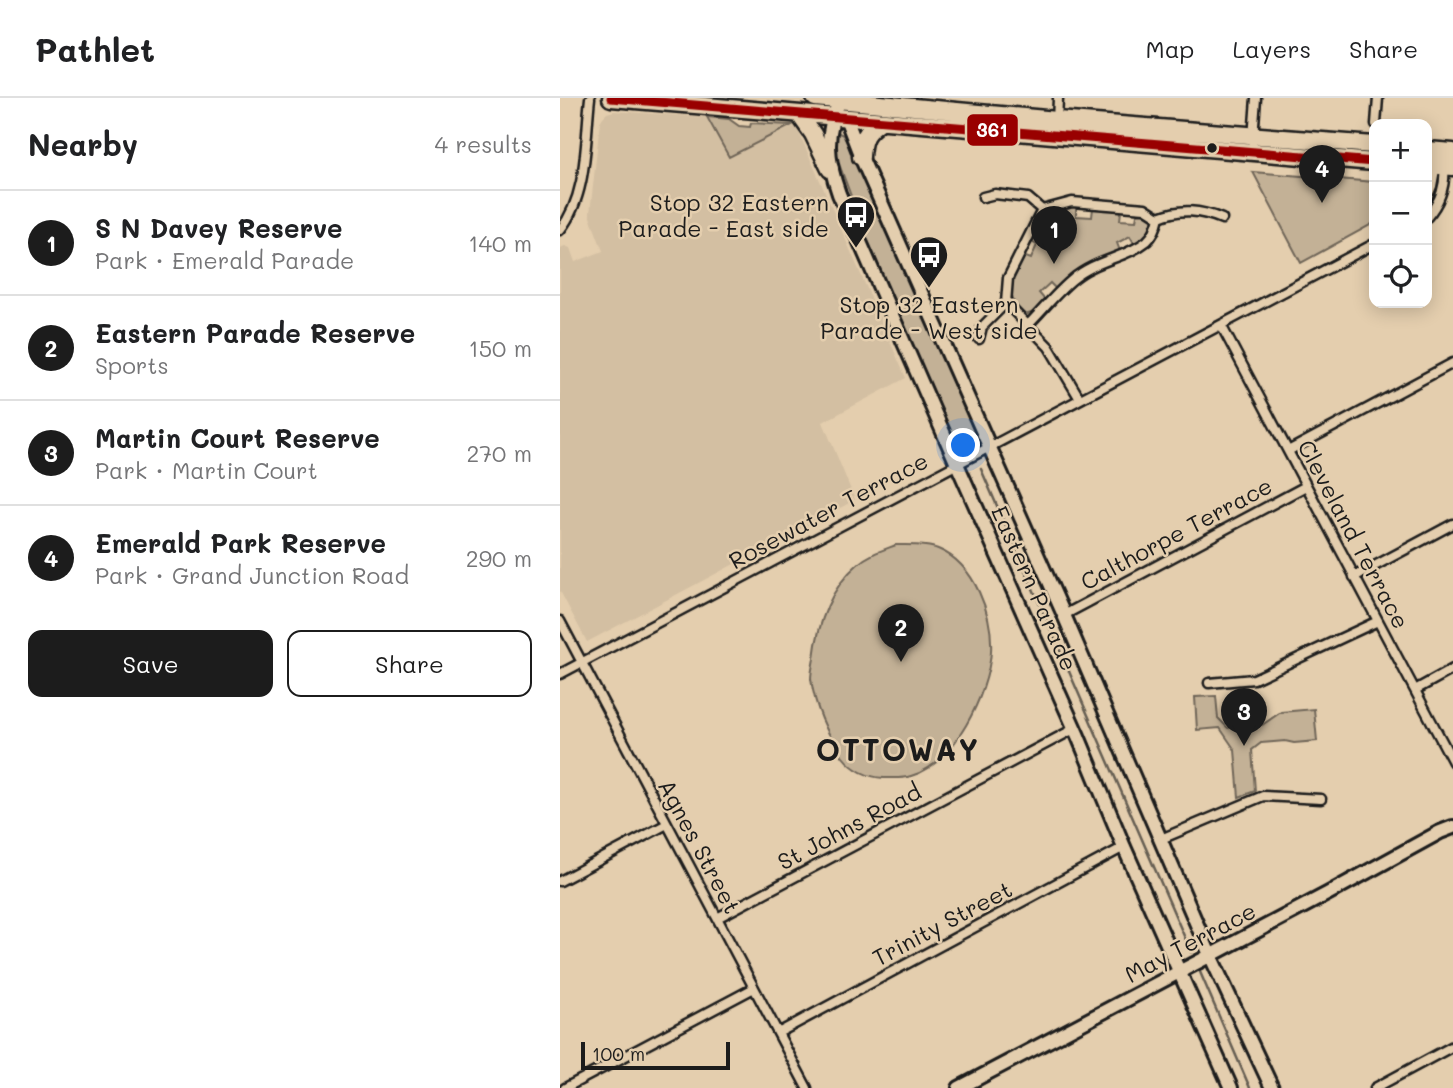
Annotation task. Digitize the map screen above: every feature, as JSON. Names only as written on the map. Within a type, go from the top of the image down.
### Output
[{"type":"highway","points":[[611,98],[881,121],[1254,135],[1369,153]]},
{"type":"highway","points":[[815,98],[1252,152],[1369,154]]},
{"type":"highway","points":[[839,118],[840,100]]},
{"type":"highway","points":[[799,114],[813,134],[830,169]]},
{"type":"highway","points":[[861,157],[866,133],[881,121]]},
{"type":"main road","name":"Eastern Parade","points":[[1231,1088],[839,194],[830,169],[829,132],[839,118],[861,157],[1065,615],[1210,955],[1272,1088]]},
{"type":"main road","name":"May Terrace","points":[[1440,832],[1453,820]]},
{"type":"main road","name":"May Terrace","points":[[959,1088],[1453,827]]},
{"type":"street","points":[[560,230],[571,214],[581,182],[590,98]]},
{"type":"street","points":[[1056,128],[1058,98]]},
{"type":"street","points":[[1252,152],[1256,98]]},
{"type":"street","points":[[1376,119],[1378,98]]},
{"type":"street","points":[[1432,186],[1440,160]]},
{"type":"street","points":[[1432,210],[1443,191],[1445,180],[1440,160]]},
{"type":"street","points":[[983,197],[995,194],[1028,198],[1042,210]]},
{"type":"street","points":[[979,339],[982,327],[1006,303],[1008,278],[1042,210],[1072,202],[1145,208],[1159,217]]},
{"type":"street","points":[[1159,217],[1172,212],[1188,211],[1204,212],[1222,219]]},
{"type":"street","points":[[1027,326],[1072,280],[1089,267],[1147,241],[1156,230],[1159,217]]},
{"type":"street","name":"Rosewater Terrace","points":[[560,674],[1372,245]]},
{"type":"street","points":[[1006,303],[1049,347],[1080,399]]},
{"type":"street","name":"Cleveland Terrace","points":[[1221,325],[1453,762]]},
{"type":"street","points":[[1288,452],[1453,363]]},
{"type":"street","name":"Calthorpe Terrace","points":[[1065,615],[1306,486]]},
{"type":"street","points":[[1354,577],[1453,524]]},
{"type":"street","name":"Agnes Street","points":[[560,621],[807,1088]]},
{"type":"street","points":[[1209,683],[1254,678],[1378,621]]},
{"type":"street","points":[[1415,690],[1453,669]]},
{"type":"street","name":"St Johns Road","points":[[717,918],[1074,729]]},
{"type":"street","points":[[1161,839],[1262,796],[1321,799]]},
{"type":"street","points":[[560,881],[667,824]]},
{"type":"street","name":"Trinity Street","points":[[778,1033],[1124,847]]},
{"type":"street","points":[[565,1088],[754,988]]},
{"type":"street","points":[[1375,1088],[1453,1046]]},
{"type":"shaded area","points":[[614,111],[706,117],[729,157],[793,125],[797,128],[906,378],[823,422],[855,500],[587,642],[560,591],[560,248],[570,248],[575,262],[603,251],[590,213],[600,122],[607,113]]},
{"type":"shaded area","points":[[707,117],[729,119],[739,126],[750,127],[751,123],[792,125],[729,157]]},
{"type":"shaded area","points":[[837,132],[843,135],[851,150],[975,433],[974,444],[965,449],[957,446],[867,239],[835,153]]},
{"type":"shaded area","points":[[1253,172],[1369,182],[1369,226],[1301,263]]},
{"type":"shaded area","points":[[1076,207],[1076,216],[1092,217],[1093,208],[1121,211],[1120,220],[1136,221],[1137,214],[1145,213],[1153,219],[1153,223],[1142,241],[1135,245],[1130,236],[1117,243],[1120,251],[1078,269],[1057,290],[1050,283],[1039,293],[1045,300],[1042,304],[1033,312],[1023,314],[1016,308],[1012,292],[1017,269],[1023,256],[1031,259],[1037,245],[1030,241],[1040,221],[1054,211]]},
{"type":"shaded area","points":[[896,545],[934,547],[962,566],[972,578],[985,607],[991,652],[976,707],[954,743],[927,769],[908,777],[884,778],[861,772],[843,757],[822,720],[811,676],[827,606],[840,583],[862,561]]},
{"type":"shaded area","points":[[1216,696],[1218,718],[1228,728],[1262,725],[1281,712],[1314,709],[1317,741],[1261,743],[1252,750],[1255,791],[1239,797],[1235,750],[1220,728],[1197,730],[1195,697]]},
{"type":"waterway","points":[[981,469],[1191,952]]},
{"type":"waterway","points":[[1200,972],[1250,1088]]},
{"type":"transit line","name":"361","points":[[611,98],[1369,162]]},
{"type":"place","name":"Emerald Park Reserve","points":[[1322,203]]},
{"type":"place","name":"Stop 32 Eastern Parade - East side","points":[[856,249]]},
{"type":"place","name":"S N Davey Reserve","points":[[1054,264]]},
{"type":"place","name":"Stop 32 Eastern Parade - West side","points":[[929,289]]},
{"type":"place","name":"Eastern Parade Reserve","points":[[901,662]]},
{"type":"place","name":"Martin Court Reserve","points":[[1244,746]]},
{"type":"district","name":"OTTOWAY","points":[[898,749]]}]
